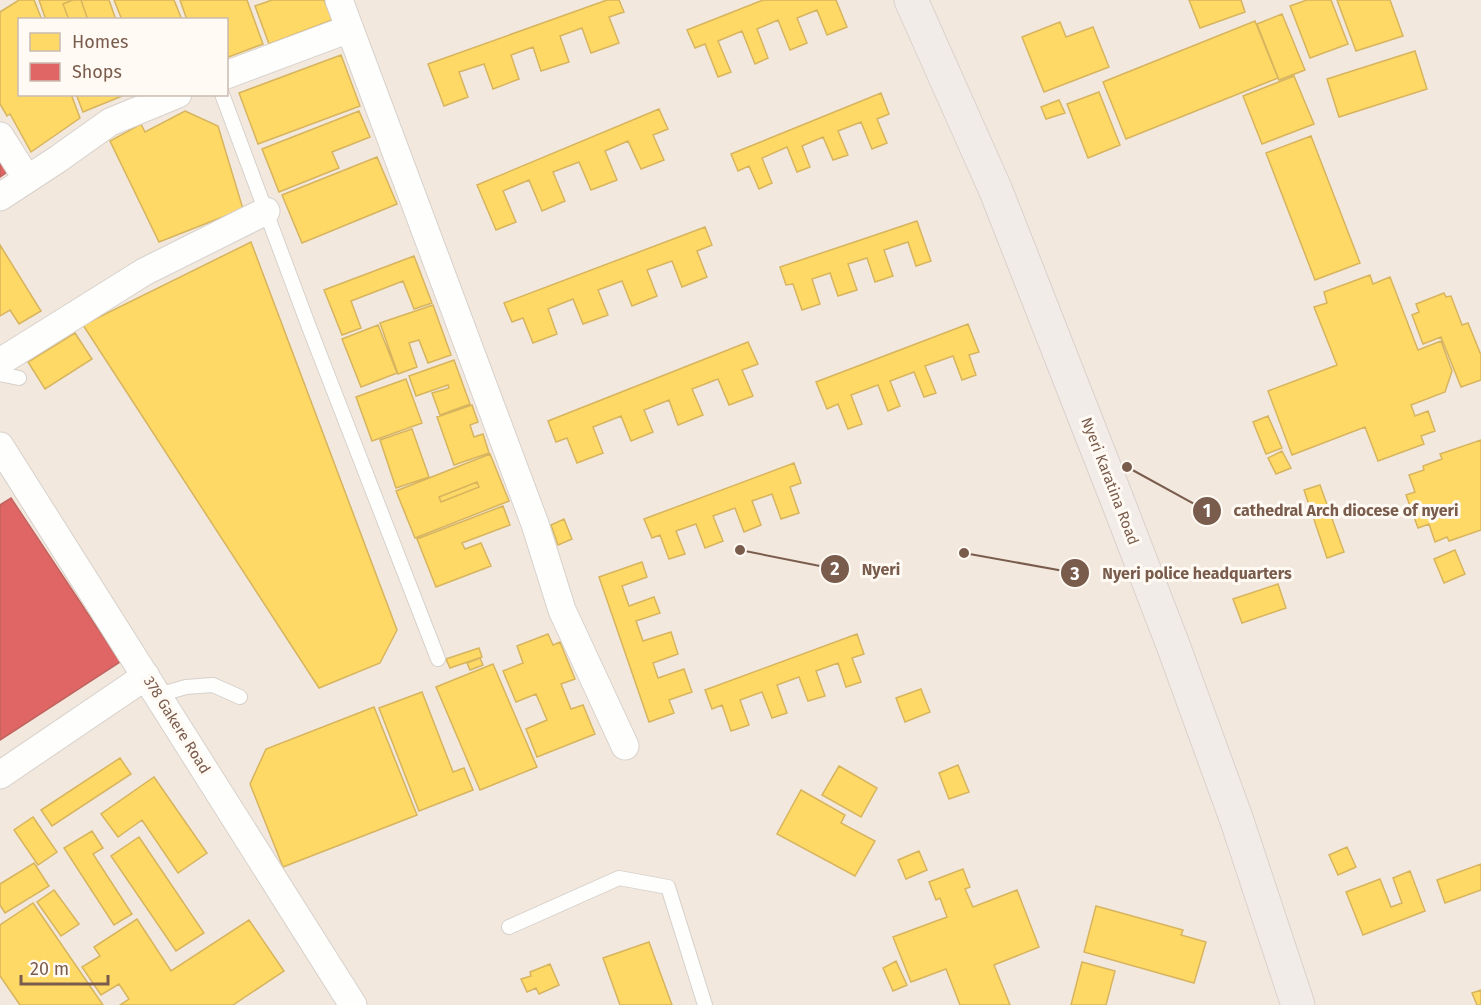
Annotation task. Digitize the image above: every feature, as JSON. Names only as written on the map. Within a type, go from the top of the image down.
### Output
[{"type":"highway","name":"Nyeri Karatina Road","points":[[911,0],[996,191],[1118,502],[1236,818],[1298,1005]]},
{"type":"street","points":[[339,0],[536,524],[562,610],[625,746]]},
{"type":"street","points":[[228,74],[349,29]]},
{"type":"street","points":[[0,197],[110,122],[173,96]]},
{"type":"street","points":[[0,136],[27,179]]},
{"type":"street","points":[[9,370],[144,272],[266,211]]},
{"type":"street","name":"378 Gakere Road","points":[[0,446],[353,1005]]},
{"type":"street","points":[[0,775],[152,685]]},
{"type":"lane","points":[[223,96],[309,327],[438,659]]},
{"type":"lane","points":[[0,374],[9,370]]},
{"type":"lane","points":[[152,685],[186,687],[213,685],[240,697]]},
{"type":"lane","points":[[509,927],[619,878],[668,887],[705,1005]]},
{"type":"shaded area","points":[[0,0],[1481,0],[1481,1005],[0,1005]]},
{"type":"building: Homes","points":[[19,0],[34,0],[41,18],[18,18],[18,96],[72,96],[80,118],[31,152],[10,114],[7,116],[0,104],[0,12]]},
{"type":"building: Homes","points":[[39,0],[73,0],[63,4],[68,18],[45,18]]},
{"type":"building: Homes","points":[[81,0],[87,18],[68,18],[63,4]]},
{"type":"building: Homes","points":[[81,0],[109,0],[115,18],[87,18]]},
{"type":"building: Homes","points":[[114,0],[174,0],[181,18],[121,18]]},
{"type":"building: Homes","points":[[180,0],[247,0],[263,44],[228,57],[228,18],[186,18]]},
{"type":"building: Homes","points":[[272,0],[324,0],[332,20],[269,44],[255,6]]},
{"type":"building: Homes","points":[[607,0],[619,0],[624,12],[609,17],[619,43],[591,53],[582,28],[560,36],[569,62],[541,71],[533,47],[511,55],[519,79],[493,89],[484,64],[459,72],[468,97],[444,106],[428,64]]},
{"type":"building: Homes","points":[[763,0],[836,0],[847,27],[827,35],[817,10],[797,18],[807,43],[790,50],[778,20],[757,29],[768,58],[755,64],[742,31],[718,41],[731,72],[718,77],[705,44],[695,48],[687,30]]},
{"type":"building: Homes","points":[[1189,0],[1241,0],[1245,12],[1200,28]]},
{"type":"building: Homes","points":[[1307,0],[1331,0],[1348,44],[1310,58],[1290,6]]},
{"type":"building: Homes","points":[[1337,0],[1390,0],[1403,36],[1356,51]]},
{"type":"building: Homes","points":[[1282,14],[1305,70],[1279,80],[1257,24]]},
{"type":"building: Homes","points":[[1255,21],[1278,78],[1126,139],[1103,82]]},
{"type":"building: Homes","points":[[1060,22],[1066,37],[1093,27],[1109,67],[1044,92],[1022,37]]},
{"type":"building: Homes","points":[[1415,51],[1427,89],[1339,117],[1327,79]]},
{"type":"building: Homes","points":[[341,55],[360,106],[258,144],[239,93]]},
{"type":"building: Homes","points":[[1294,76],[1314,124],[1262,144],[1243,96]]},
{"type":"building: Homes","points":[[1099,92],[1120,145],[1088,158],[1067,104]]},
{"type":"building: Homes","points":[[881,93],[889,114],[877,119],[887,143],[872,149],[861,122],[838,131],[848,155],[833,160],[823,137],[802,146],[810,167],[797,172],[787,147],[762,158],[772,183],[759,189],[749,166],[738,171],[731,154]]},
{"type":"building: Homes","points":[[77,96],[122,96],[83,112]]},
{"type":"building: Homes","points":[[1059,100],[1065,113],[1046,119],[1041,107]]},
{"type":"building: Homes","points":[[659,109],[668,129],[653,135],[664,160],[641,169],[628,141],[605,151],[617,180],[591,190],[579,162],[553,172],[565,201],[542,211],[529,180],[503,191],[516,222],[496,230],[477,185]]},
{"type":"building: Homes","points":[[185,111],[218,126],[243,209],[159,242],[110,141],[141,124],[145,132]]},
{"type":"building: Homes","points":[[359,111],[370,137],[332,152],[339,168],[279,192],[262,149]]},
{"type":"building: Homes","points":[[1311,136],[1360,263],[1315,280],[1266,153]]},
{"type":"building: Homes","points":[[377,157],[397,204],[302,243],[282,195]]},
{"type":"building: Homes","points":[[917,221],[931,261],[916,266],[908,242],[884,250],[893,276],[875,282],[867,258],[848,264],[857,290],[838,296],[830,273],[812,279],[820,304],[802,310],[793,284],[786,285],[780,267]]},
{"type":"building: Homes","points":[[705,227],[712,245],[697,251],[707,277],[682,287],[672,261],[647,270],[657,296],[632,306],[622,281],[598,290],[608,315],[583,324],[573,299],[548,309],[557,334],[533,343],[523,318],[512,322],[504,303]]},
{"type":"building: Homes","points":[[251,242],[397,630],[380,663],[319,688],[83,325]]},
{"type":"building: Homes","points":[[0,245],[41,311],[19,324],[10,310],[0,316]]},
{"type":"building: Homes","points":[[414,256],[432,303],[414,309],[403,281],[351,301],[361,328],[342,335],[324,290]]},
{"type":"building: Homes","points":[[1370,275],[1373,284],[1390,277],[1418,350],[1441,341],[1452,371],[1445,392],[1411,405],[1415,416],[1428,411],[1435,431],[1421,436],[1424,444],[1378,461],[1365,427],[1292,455],[1268,391],[1337,365],[1314,307],[1327,303],[1324,292]]},
{"type":"building: Homes","points":[[1444,293],[1446,297],[1451,296],[1462,325],[1468,323],[1481,355],[1481,380],[1461,387],[1441,337],[1423,344],[1412,315],[1419,312],[1416,304]]},
{"type":"building: Homes","points":[[433,305],[451,355],[428,363],[419,340],[409,343],[417,367],[398,374],[380,323]]},
{"type":"building: Homes","points":[[968,324],[979,352],[969,355],[976,375],[962,380],[953,356],[925,366],[936,393],[924,397],[914,372],[890,381],[900,406],[888,411],[878,385],[851,395],[862,424],[848,429],[838,404],[827,409],[816,382]]},
{"type":"building: Homes","points":[[378,325],[397,373],[361,387],[342,339]]},
{"type":"building: Homes","points":[[75,333],[92,359],[45,389],[28,362]]},
{"type":"building: Homes","points":[[748,342],[758,364],[742,370],[753,396],[729,405],[718,379],[692,389],[703,415],[678,425],[669,400],[644,410],[653,432],[631,441],[621,416],[593,427],[603,453],[577,463],[567,438],[556,442],[548,421]]},
{"type":"building: Homes","points":[[454,360],[470,404],[440,415],[432,393],[449,388],[448,385],[416,396],[409,376]]},
{"type":"building: Homes","points":[[406,379],[422,423],[372,441],[356,397]]},
{"type":"building: Homes","points":[[472,405],[478,422],[470,425],[474,437],[483,434],[489,453],[454,465],[437,417]]},
{"type":"building: Homes","points":[[1268,416],[1282,448],[1266,454],[1253,422]]},
{"type":"building: Homes","points":[[412,429],[429,477],[396,488],[380,440]]},
{"type":"building: Homes","points":[[1481,440],[1481,530],[1449,541],[1447,537],[1435,542],[1429,524],[1418,528],[1406,495],[1415,492],[1409,475],[1424,470],[1423,466],[1442,459],[1440,454]]},
{"type":"building: Homes","points":[[1282,451],[1291,468],[1276,474],[1268,458]]},
{"type":"building: Homes","points":[[490,454],[509,501],[415,538],[396,491]],"holes":[[[477,482],[479,487],[441,502],[439,497]]]},
{"type":"building: Homes","points":[[794,463],[801,483],[790,487],[799,513],[781,519],[772,494],[752,501],[761,525],[744,532],[735,508],[713,516],[723,541],[705,548],[696,524],[676,531],[685,554],[669,559],[660,535],[652,538],[644,519]]},
{"type":"building: Homes","points":[[477,482],[479,487],[441,502],[439,497]]},
{"type":"building: Homes","points":[[1320,485],[1344,552],[1327,558],[1304,490]]},
{"type":"building: Homes","points":[[503,506],[510,525],[462,543],[465,549],[481,543],[491,566],[436,587],[417,539]]},
{"type":"building: Homes","points":[[564,519],[572,539],[558,545],[551,525]]},
{"type":"building: Homes","points":[[1455,550],[1465,574],[1444,583],[1434,559]]},
{"type":"building: Homes","points":[[642,562],[647,577],[622,586],[629,606],[654,597],[660,613],[636,621],[643,641],[671,632],[678,654],[653,663],[658,678],[684,669],[692,692],[669,700],[674,713],[649,722],[599,577]]},
{"type":"building: Homes","points":[[1278,584],[1286,608],[1242,623],[1233,599]]},
{"type":"building: Homes","points":[[548,634],[553,645],[560,642],[575,679],[561,684],[571,709],[583,705],[595,734],[537,757],[526,729],[547,720],[536,694],[516,702],[503,671],[523,663],[517,646]]},
{"type":"building: Homes","points":[[857,634],[864,654],[852,658],[861,682],[846,687],[838,663],[816,671],[825,696],[808,701],[799,677],[777,685],[787,713],[772,718],[762,692],[740,700],[749,725],[731,731],[722,705],[712,709],[705,690]]},
{"type":"building: Homes","points":[[479,648],[482,657],[450,668],[446,659]]},
{"type":"building: Homes","points":[[480,658],[483,665],[470,670],[467,663]]},
{"type":"building: Homes","points":[[493,664],[537,767],[480,790],[436,687]]},
{"type":"building: Homes","points":[[921,689],[930,712],[905,722],[896,698]]},
{"type":"building: Homes","points":[[422,692],[453,772],[464,768],[473,790],[419,811],[379,708]]},
{"type":"building: Homes","points":[[374,707],[417,815],[283,867],[250,784],[266,749]]},
{"type":"building: Homes","points":[[120,758],[131,774],[52,826],[41,810]]},
{"type":"building: Homes","points":[[958,765],[969,792],[949,799],[939,773]]},
{"type":"building: Homes","points":[[839,766],[877,788],[861,817],[822,795]]},
{"type":"building: Homes","points":[[154,777],[207,853],[178,873],[142,820],[118,837],[101,814]]},
{"type":"building: Homes","points":[[801,790],[845,815],[841,823],[875,841],[855,876],[777,834]]},
{"type":"building: Homes","points":[[33,817],[57,852],[38,865],[14,830]]},
{"type":"building: Homes","points":[[92,831],[103,848],[93,854],[132,914],[114,925],[64,848]]},
{"type":"building: Homes","points":[[139,837],[204,933],[176,951],[111,856]]},
{"type":"building: Homes","points":[[1347,847],[1356,867],[1338,875],[1329,855]]},
{"type":"building: Homes","points":[[919,851],[927,870],[906,879],[898,860]]},
{"type":"building: Homes","points":[[34,863],[49,886],[5,913],[0,905],[0,884]]},
{"type":"building: Homes","points":[[1481,864],[1481,890],[1445,903],[1437,880]]},
{"type":"building: Homes","points":[[963,869],[970,887],[965,889],[973,907],[1017,890],[1039,947],[994,965],[1010,1005],[960,1005],[946,969],[911,982],[893,937],[947,917],[940,898],[936,900],[929,882]]},
{"type":"building: Homes","points":[[1410,871],[1425,911],[1363,935],[1346,892],[1380,879],[1391,907],[1402,903],[1393,878]]},
{"type":"building: Homes","points":[[54,890],[79,924],[61,936],[37,902]]},
{"type":"building: Homes","points":[[33,903],[103,1005],[20,1005],[0,976],[0,925]]},
{"type":"building: Homes","points":[[1096,906],[1183,930],[1181,935],[1206,942],[1194,983],[1084,952]]},
{"type":"building: Homes","points":[[137,919],[171,971],[249,920],[284,971],[233,1005],[120,1005],[129,999],[119,984],[101,995],[82,967],[100,956],[94,947]]},
{"type":"building: Homes","points":[[649,942],[672,1005],[620,1005],[603,958]]},
{"type":"building: Homes","points":[[896,961],[907,985],[893,991],[883,968]]},
{"type":"building: Homes","points":[[1082,962],[1115,971],[1106,1005],[1071,1005]]},
{"type":"building: Homes","points":[[550,964],[559,985],[539,994],[536,988],[527,992],[521,979],[531,976],[530,972]]},
{"type":"building: Homes","points":[[1481,990],[1481,1005],[1477,1005],[1472,993]]},
{"type":"building: Shops","points":[[0,146],[14,167],[0,177]]},
{"type":"building: Shops","points":[[11,498],[120,662],[0,740],[0,505]]},
{"type":"place","name":"cathedral Arch diocese of nyeri","points":[[1127,467]]},
{"type":"place","name":"Nyeri","points":[[740,550]]},
{"type":"place","name":"Nyeri police headquarters","points":[[964,553]]}]
